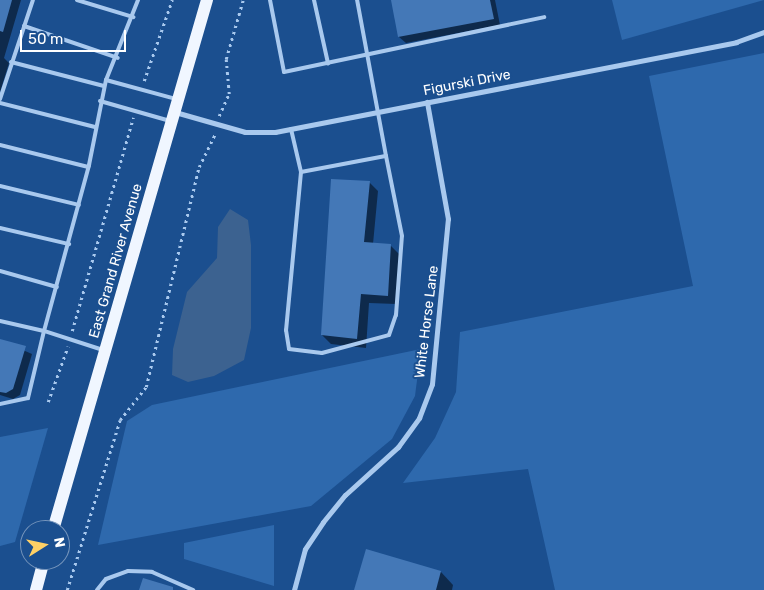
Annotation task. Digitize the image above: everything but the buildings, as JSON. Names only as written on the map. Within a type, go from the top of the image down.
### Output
[{"type":"main road","name":"East Grand River Avenue","points":[[56,520],[207,0]]},
{"type":"main road","points":[[36,590],[41,570]]},
{"type":"street","name":"Figurski Drive","points":[[175,111],[246,132],[291,129],[736,42],[764,32]]},
{"type":"street","name":"White Horse Lane","points":[[294,590],[305,549],[323,522],[345,495],[398,447],[419,418],[432,384],[448,219],[427,102]]},
{"type":"lane","points":[[0,99],[33,0]]},
{"type":"lane","points":[[78,0],[133,17]]},
{"type":"lane","points":[[0,404],[28,398],[44,331],[79,205],[104,86],[118,58],[138,0]]},
{"type":"lane","points":[[270,0],[284,72],[544,16]]},
{"type":"lane","points":[[314,0],[328,63]]},
{"type":"lane","points":[[291,129],[301,172],[286,330],[289,349],[322,353],[388,335],[396,315],[402,236],[357,0]]},
{"type":"lane","points":[[24,26],[118,58]]},
{"type":"lane","points":[[12,62],[104,86]]},
{"type":"lane","points":[[106,80],[175,111]]},
{"type":"lane","points":[[100,101],[175,111]]},
{"type":"lane","points":[[0,103],[95,127]]},
{"type":"lane","points":[[0,145],[88,167]]},
{"type":"lane","points":[[301,172],[386,156]]},
{"type":"lane","points":[[0,186],[79,205]]},
{"type":"lane","points":[[0,228],[69,244]]},
{"type":"lane","points":[[0,271],[57,287]]},
{"type":"lane","points":[[0,321],[44,331],[105,351]]},
{"type":"lane","points":[[97,590],[106,579],[128,571],[152,572],[193,590]]},
{"type":"path","points":[[144,82],[172,0]]},
{"type":"path","points":[[220,111],[229,94],[226,59],[243,0]]},
{"type":"path","points":[[73,326],[132,121]]},
{"type":"path","points":[[67,590],[120,420],[146,387],[199,167],[214,138]]},
{"type":"path","points":[[48,402],[57,366],[67,352]]},
{"type":"shaded area","points":[[612,0],[764,0],[622,40]]},
{"type":"shaded area","points":[[764,53],[764,590],[555,590],[528,469],[403,483],[435,438],[456,392],[460,332],[693,286],[649,76]]},
{"type":"shaded area","points":[[230,209],[248,220],[251,245],[251,328],[244,360],[214,376],[188,382],[172,375],[173,349],[187,292],[217,258],[218,227]]},
{"type":"shaded area","points":[[421,349],[415,396],[392,439],[311,506],[98,545],[127,421],[152,405]]},
{"type":"shaded area","points":[[48,428],[15,542],[0,546],[0,437]]},
{"type":"shaded area","points":[[274,525],[274,586],[184,559],[184,543]]}]
